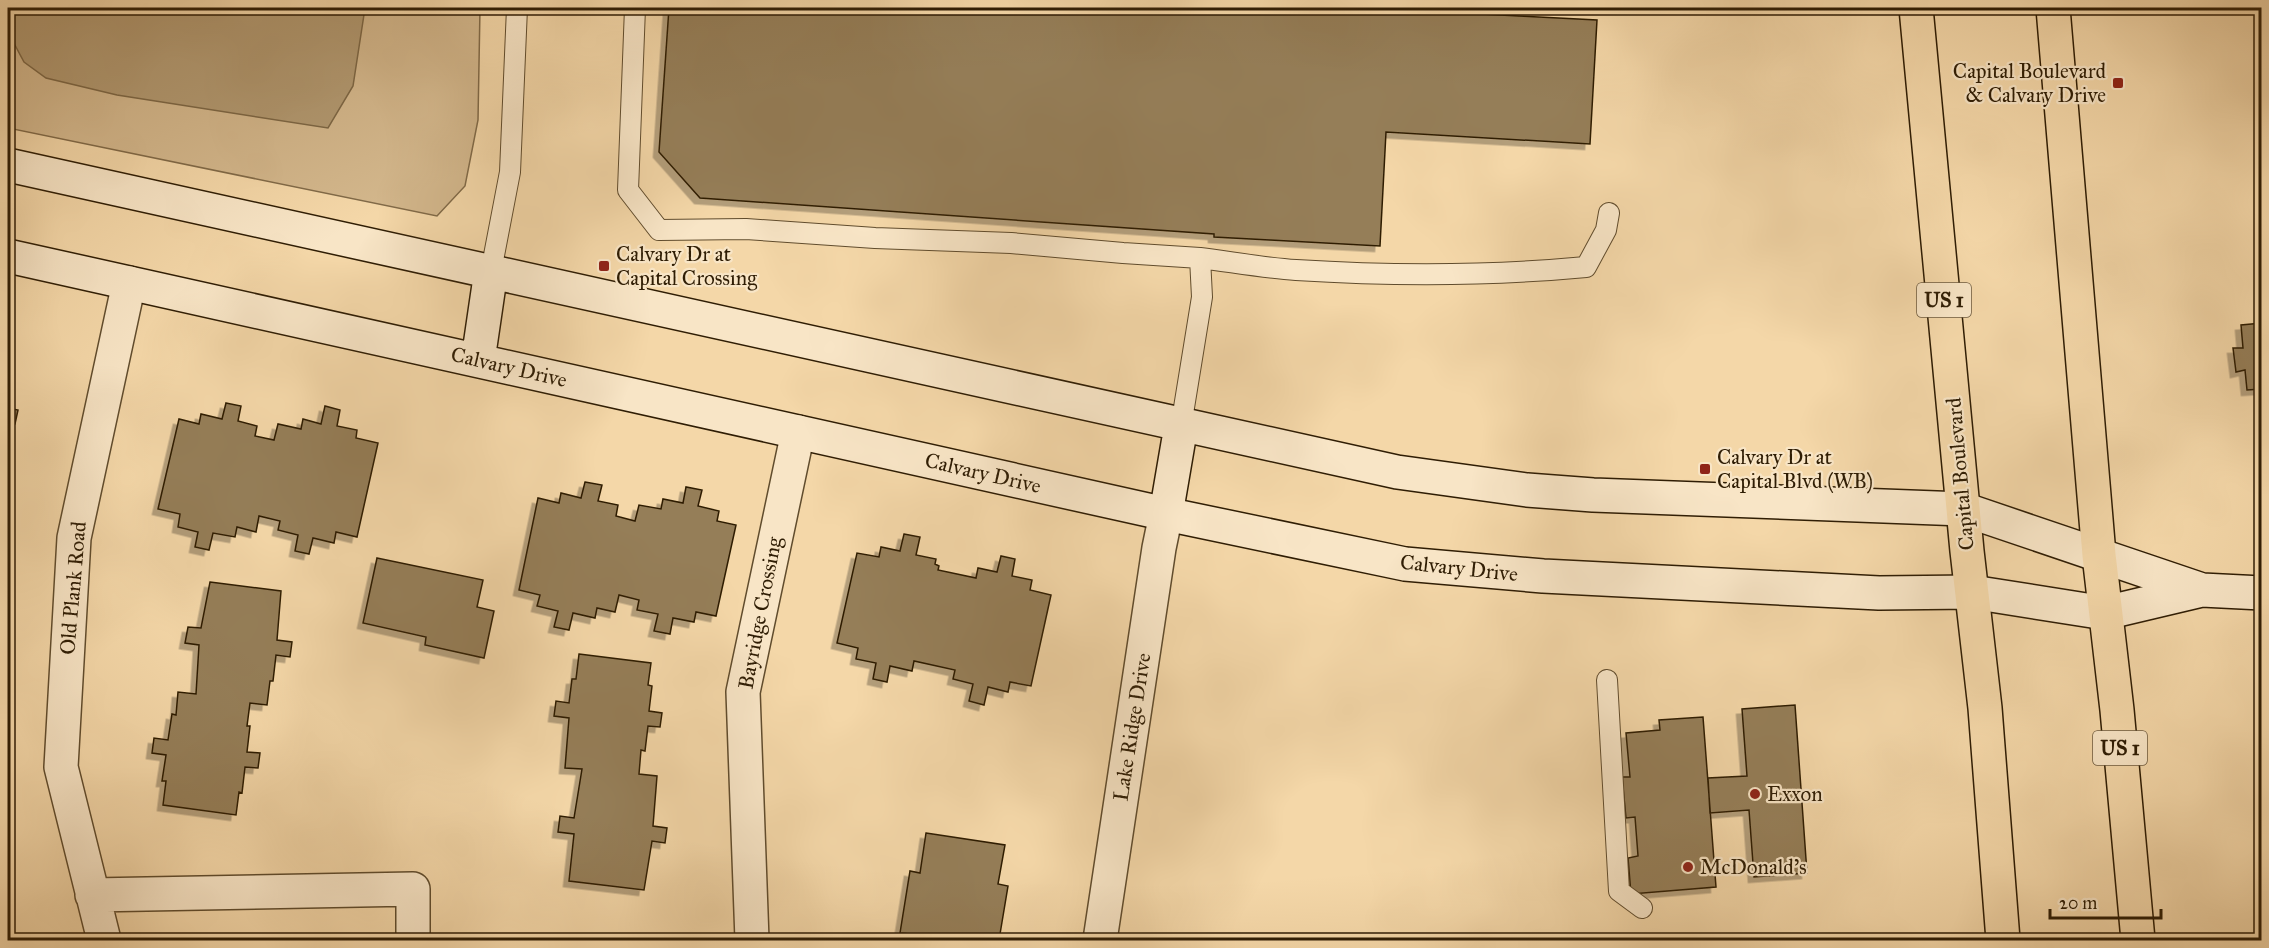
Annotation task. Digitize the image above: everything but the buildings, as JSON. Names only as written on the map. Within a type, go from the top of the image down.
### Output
[{"type":"highway","name":"Capital Boulevard","points":[[1916,8],[1963,509],[1985,708],[2003,940]]},
{"type":"highway","name":"US 1","points":[[2053,8],[2099,555],[2117,710],[2138,940]]},
{"type":"street","points":[[8,165],[1397,472],[1527,490],[1963,509],[2202,590],[2262,593]]},
{"type":"street","name":"Calvary Drive","points":[[8,256],[1166,514],[1405,564],[1543,576],[1867,593],[1972,592],[2105,613]]},
{"type":"street","points":[[478,360],[491,271]]},
{"type":"street","name":"Old Plank Road","points":[[104,940],[61,767],[74,538],[129,283]]},
{"type":"street","name":"Lake Ridge Drive","points":[[1100,940],[1159,548],[1181,426]]},
{"type":"street","name":"Bayridge Crossing","points":[[752,940],[743,692],[798,432]]},
{"type":"street","points":[[2105,613],[2202,590]]},
{"type":"street","points":[[92,895],[412,889],[412,940]]},
{"type":"lane","points":[[491,271],[510,172],[517,8]]},
{"type":"lane","points":[[635,8],[628,190],[659,230],[746,229],[875,238],[1011,243],[1200,258],[1294,270],[1397,273],[1529,272],[1586,267],[1606,230],[1609,213]]},
{"type":"lane","points":[[1181,426],[1202,297],[1200,258]]},
{"type":"lane","points":[[1607,680],[1619,891],[1642,908]]},
{"type":"shaded area","points":[[8,8],[480,8],[478,120],[465,186],[437,216],[8,128]]},
{"type":"shaded area","points":[[8,8],[365,8],[353,86],[328,128],[117,95],[46,78],[24,62],[8,32]]},
{"type":"place","name":"Capital Boulevard & Calvary Drive","points":[[2118,83]]},
{"type":"place","name":"Calvary Dr at Capital Crossing","points":[[604,266]]},
{"type":"place","name":"Calvary Dr at Capital Blvd (WB)","points":[[1705,469]]},
{"type":"place","name":"Exxon","points":[[1755,794]]},
{"type":"place","name":"McDonald's","points":[[1688,867]]}]
